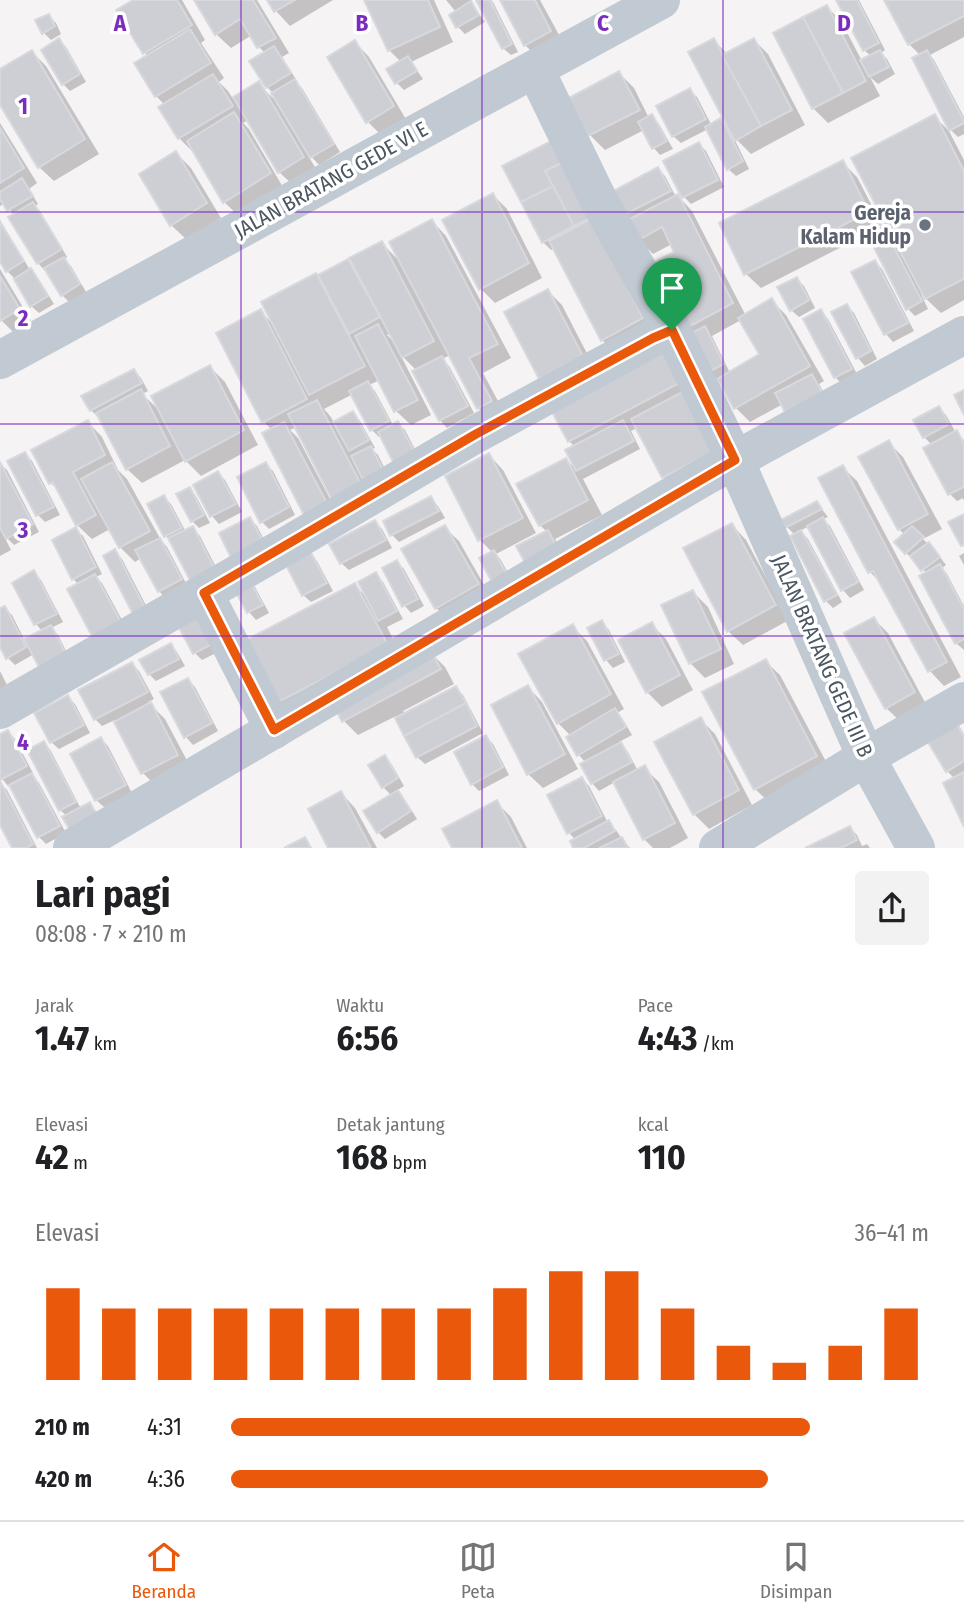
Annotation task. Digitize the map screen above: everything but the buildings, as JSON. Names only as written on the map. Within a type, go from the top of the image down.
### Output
[{"type":"street","name":"JALAN BRATANG GEDE VI E","points":[[0,360],[661,0]]},
{"type":"street","name":"JALAN BRATANG GEDE III B","points":[[535,69],[599,201],[672,330],[735,460],[866,757],[916,848]]},
{"type":"street","points":[[0,710],[476,434],[672,330]]},
{"type":"street","points":[[72,848],[735,460],[964,334]]},
{"type":"street","points":[[204,593],[274,730]]},
{"type":"street","points":[[718,848],[866,757],[964,701]]},
{"type":"place","name":"Gereja Kalam Hidup","points":[[925,225]]},
{"type":"route","points":[[672,330],[735,460],[274,730],[204,593],[476,434],[672,330]]}]
